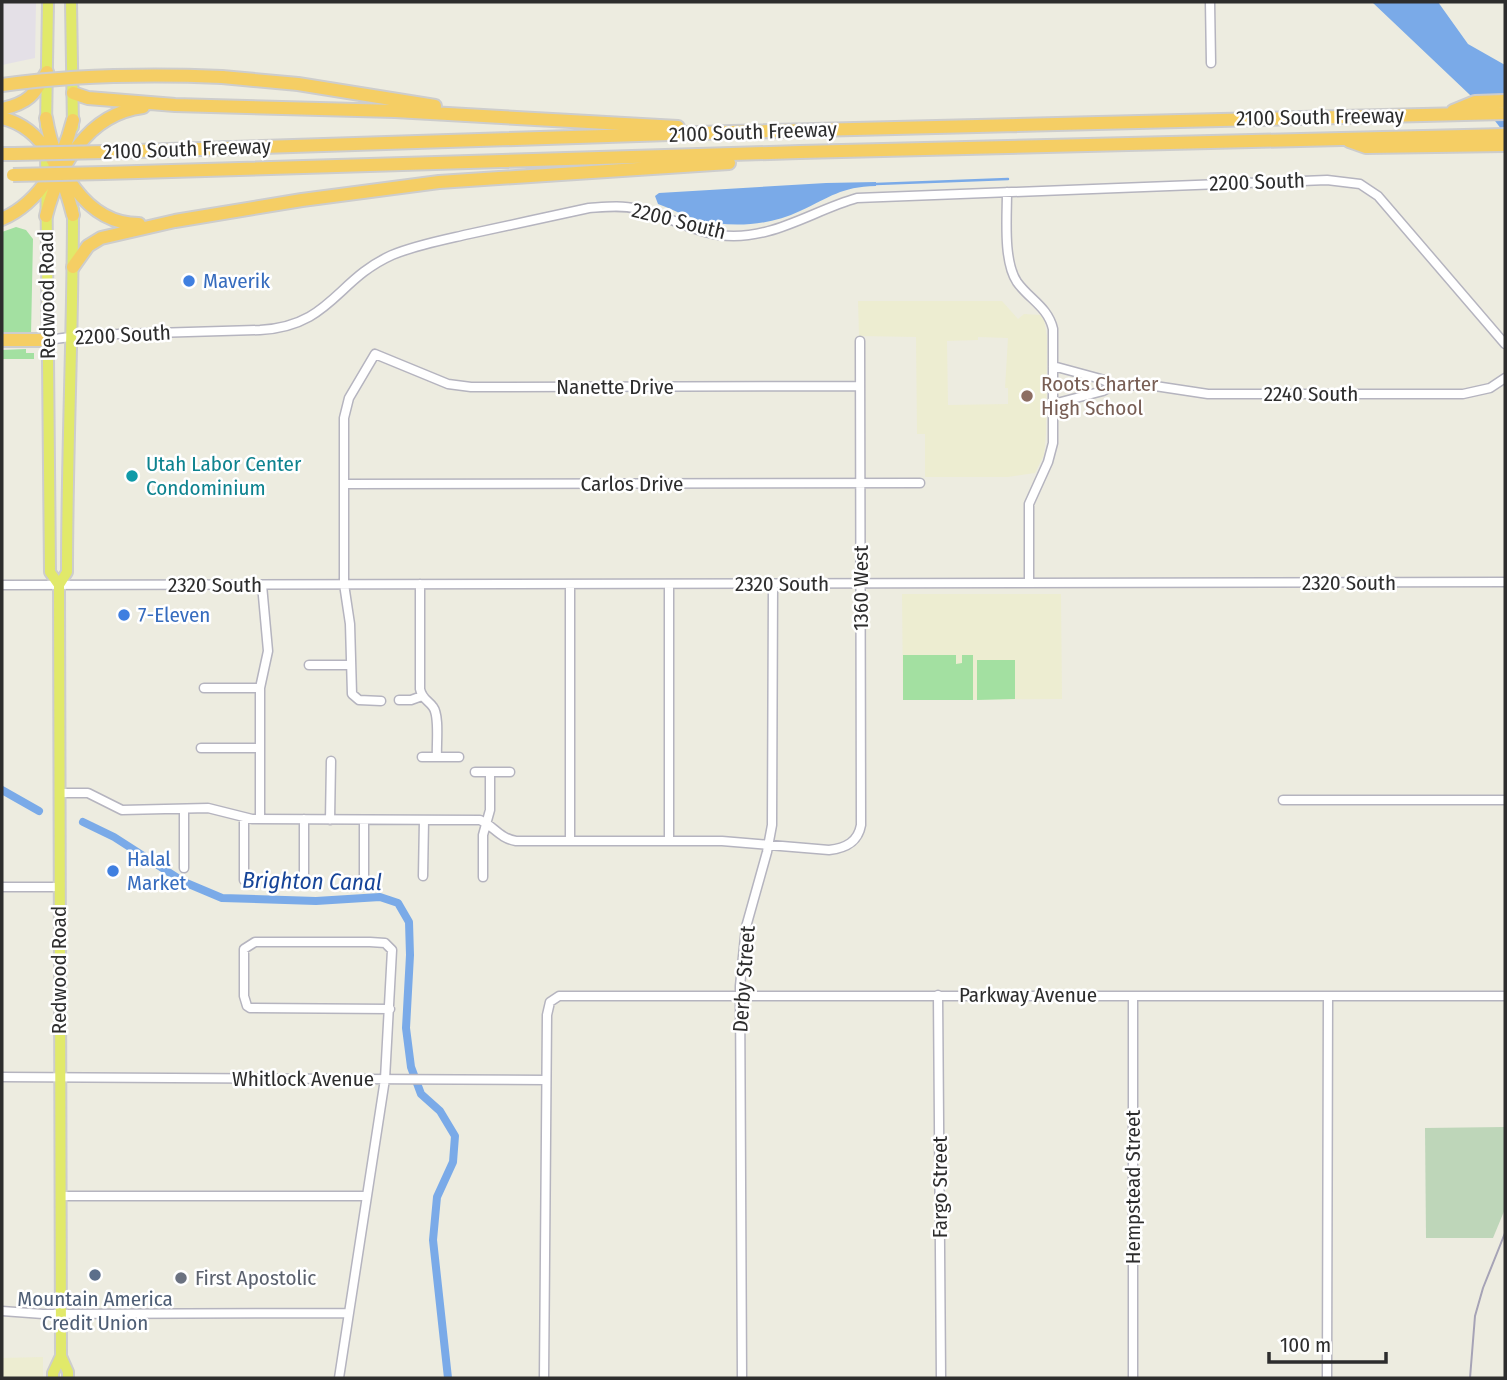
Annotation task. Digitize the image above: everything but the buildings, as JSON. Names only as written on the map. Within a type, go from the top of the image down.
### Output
[{"type":"highway","points":[[2,109],[29,99],[47,72]]},
{"type":"highway","points":[[2,85],[97,76],[222,77],[298,84],[497,116]]},
{"type":"highway","points":[[73,93],[88,98],[175,105],[497,116],[731,132]]},
{"type":"highway","points":[[1446,114],[1475,102],[1505,101]]},
{"type":"highway","points":[[2,219],[22,207],[96,127],[115,114],[139,107],[175,105]]},
{"type":"highway","name":"2100 South Freeway","points":[[8,154],[731,132],[1505,113]]},
{"type":"highway","points":[[2,118],[26,129],[46,148],[89,205],[112,220],[131,224],[174,221]]},
{"type":"highway","points":[[46,118],[73,215]]},
{"type":"highway","points":[[46,216],[73,120]]},
{"type":"highway","points":[[1494,142],[1505,135]]},
{"type":"highway","name":"2100 South Freeway","points":[[7,175],[1340,138],[1366,147],[1494,142]]},
{"type":"highway","points":[[73,267],[88,246],[101,238],[174,221],[321,197],[420,184],[800,159],[848,151]]},
{"type":"highway","points":[[2,340],[47,340]]},
{"type":"main road","name":"Redwood Road","points":[[48,2],[46,216],[50,572],[59,585]]},
{"type":"main road","name":"Redwood Road","points":[[68,1378],[61,1356],[60,1314],[59,585],[67,572],[67,475],[73,337],[71,2]]},
{"type":"main road","name":"Redwood Road","points":[[52,1378],[61,1356]]},
{"type":"street","points":[[1210,2],[1211,63]]},
{"type":"street","name":"2200 South","points":[[47,340],[263,330],[288,326],[315,314],[368,268],[394,254],[439,241],[589,208],[637,209],[691,228],[719,235],[740,236],[759,235],[834,204],[857,198],[1338,180],[1360,184],[1373,191],[1391,208],[1505,344]]},
{"type":"street","points":[[1007,191],[1010,268],[1018,283],[1051,320],[1053,329],[1054,428],[1051,454],[1029,504],[1029,583]]},
{"type":"street","name":"1360 West","points":[[769,845],[838,849],[846,847],[859,834],[861,825],[860,341]]},
{"type":"street","name":"Nanette Drive","points":[[344,484],[344,418],[349,398],[375,354],[448,384],[471,387],[860,386]]},
{"type":"street","name":"2240 South","points":[[1053,366],[1114,385],[1155,386],[1208,394],[1463,394],[1490,388],[1505,378]]},
{"type":"street","name":"2240 South","points":[[1054,404],[1103,391],[1114,385]]},
{"type":"street","points":[[344,484],[344,584],[350,624],[351,689],[354,697],[362,701],[381,701]]},
{"type":"street","name":"Carlos Drive","points":[[344,484],[920,484]]},
{"type":"street","name":"2320 South","points":[[2,585],[1505,582]]},
{"type":"street","points":[[260,819],[260,688],[268,651],[262,584]]},
{"type":"street","points":[[420,584],[422,696],[433,706],[436,713],[437,757]]},
{"type":"street","points":[[570,584],[570,841]]},
{"type":"street","points":[[669,584],[669,841]]},
{"type":"street","name":"Derby Street","points":[[742,1378],[740,995],[746,927],[769,845],[773,816],[773,584]]},
{"type":"street","points":[[309,665],[350,665]]},
{"type":"street","points":[[204,688],[260,688]]},
{"type":"street","points":[[399,700],[422,696]]},
{"type":"street","points":[[201,748],[260,748]]},
{"type":"street","points":[[422,757],[459,757]]},
{"type":"street","points":[[330,820],[331,761]]},
{"type":"street","points":[[475,772],[510,772]]},
{"type":"street","points":[[483,877],[483,835],[490,810],[490,772]]},
{"type":"street","points":[[59,793],[88,793],[105,801],[137,808],[216,809],[244,818],[477,820],[516,841],[722,841],[769,845]]},
{"type":"street","points":[[1283,800],[1505,800]]},
{"type":"street","points":[[184,808],[184,868]]},
{"type":"street","points":[[244,818],[244,880]]},
{"type":"street","points":[[304,820],[304,875]]},
{"type":"street","points":[[364,820],[364,876]]},
{"type":"street","points":[[424,820],[424,876]]},
{"type":"street","points":[[2,887],[59,887]]},
{"type":"street","points":[[339,1378],[385,1079],[390,1009],[392,954],[388,944],[370,942],[255,942],[244,949],[244,996],[247,1006],[257,1009],[390,1009]]},
{"type":"street","name":"Parkway Avenue","points":[[546,1080],[547,1010],[552,999],[571,994],[1505,996]]},
{"type":"street","name":"Fargo Street","points":[[938,995],[941,1378]]},
{"type":"street","name":"Hempstead Street","points":[[1133,996],[1133,1378]]},
{"type":"street","points":[[1327,1378],[1328,996]]},
{"type":"street","name":"Whitlock Avenue","points":[[2,1077],[546,1080]]},
{"type":"street","points":[[544,1378],[546,1080]]},
{"type":"street","points":[[60,1196],[368,1196]]},
{"type":"street","points":[[2,1311],[27,1314],[349,1313]]},
{"type":"shaded area","points":[[2,2],[36,2],[35,58],[2,65]]},
{"type":"shaded area","name":"Roots Charter High School","points":[[858,301],[1002,301],[1018,319],[1024,314],[1040,315],[1044,320],[1047,337],[1046,434],[1044,455],[1035,473],[1008,477],[925,477],[925,434],[917,434],[916,337],[859,336]],"holes":[[[978,337],[1008,338],[1005,388],[1008,388],[1008,404],[948,405],[947,341],[978,340]]]},
{"type":"shaded area","points":[[902,594],[1061,594],[1062,699],[903,700]]},
{"type":"shaded area","points":[[1505,1127],[1505,1209],[1493,1238],[1426,1238],[1425,1128]]},
{"type":"shaded area","points":[[43,1357],[43,1378],[2,1378],[2,1358]]},
{"type":"green space","points":[[16,227],[26,230],[33,239],[31,335],[2,336],[2,232]]},
{"type":"green space","points":[[26,349],[26,353],[34,353],[34,359],[2,359],[2,350]]},
{"type":"green space","points":[[903,655],[956,655],[956,664],[962,663],[962,655],[973,655],[973,700],[903,700]]},
{"type":"green space","points":[[977,660],[1015,660],[1015,699],[977,700]]},
{"type":"water","points":[[1372,2],[1438,2],[1468,44],[1505,65],[1505,134],[1489,113]]},
{"type":"water","points":[[876,182],[876,186],[844,191],[776,220],[750,224],[699,220],[658,204],[655,196],[659,193]]},
{"type":"waterway","points":[[876,184],[1008,179]]},
{"type":"waterway","name":"Brighton Canal","points":[[2,790],[39,811]]},
{"type":"waterway","name":"Brighton Canal","points":[[83,822],[114,837],[184,882],[222,898],[316,901],[380,897],[398,903],[409,922],[406,1028],[411,1067],[421,1094],[440,1111],[455,1136],[453,1162],[437,1197],[433,1240],[448,1378]]},
{"type":"tram line","points":[[1470,1378],[1475,1316],[1505,1233]]},
{"type":"place","name":"Maverik","points":[[189,281]]},
{"type":"place","name":"Roots Charter High School","points":[[1027,396]]},
{"type":"place","name":"Utah Labor Center Condominium","points":[[132,476]]},
{"type":"place","name":"7-Eleven","points":[[124,615]]},
{"type":"place","name":"Halal Market","points":[[113,871]]},
{"type":"place","name":"Mountain America Credit Union","points":[[95,1275]]},
{"type":"place","name":"First Apostolic","points":[[181,1278]]}]
